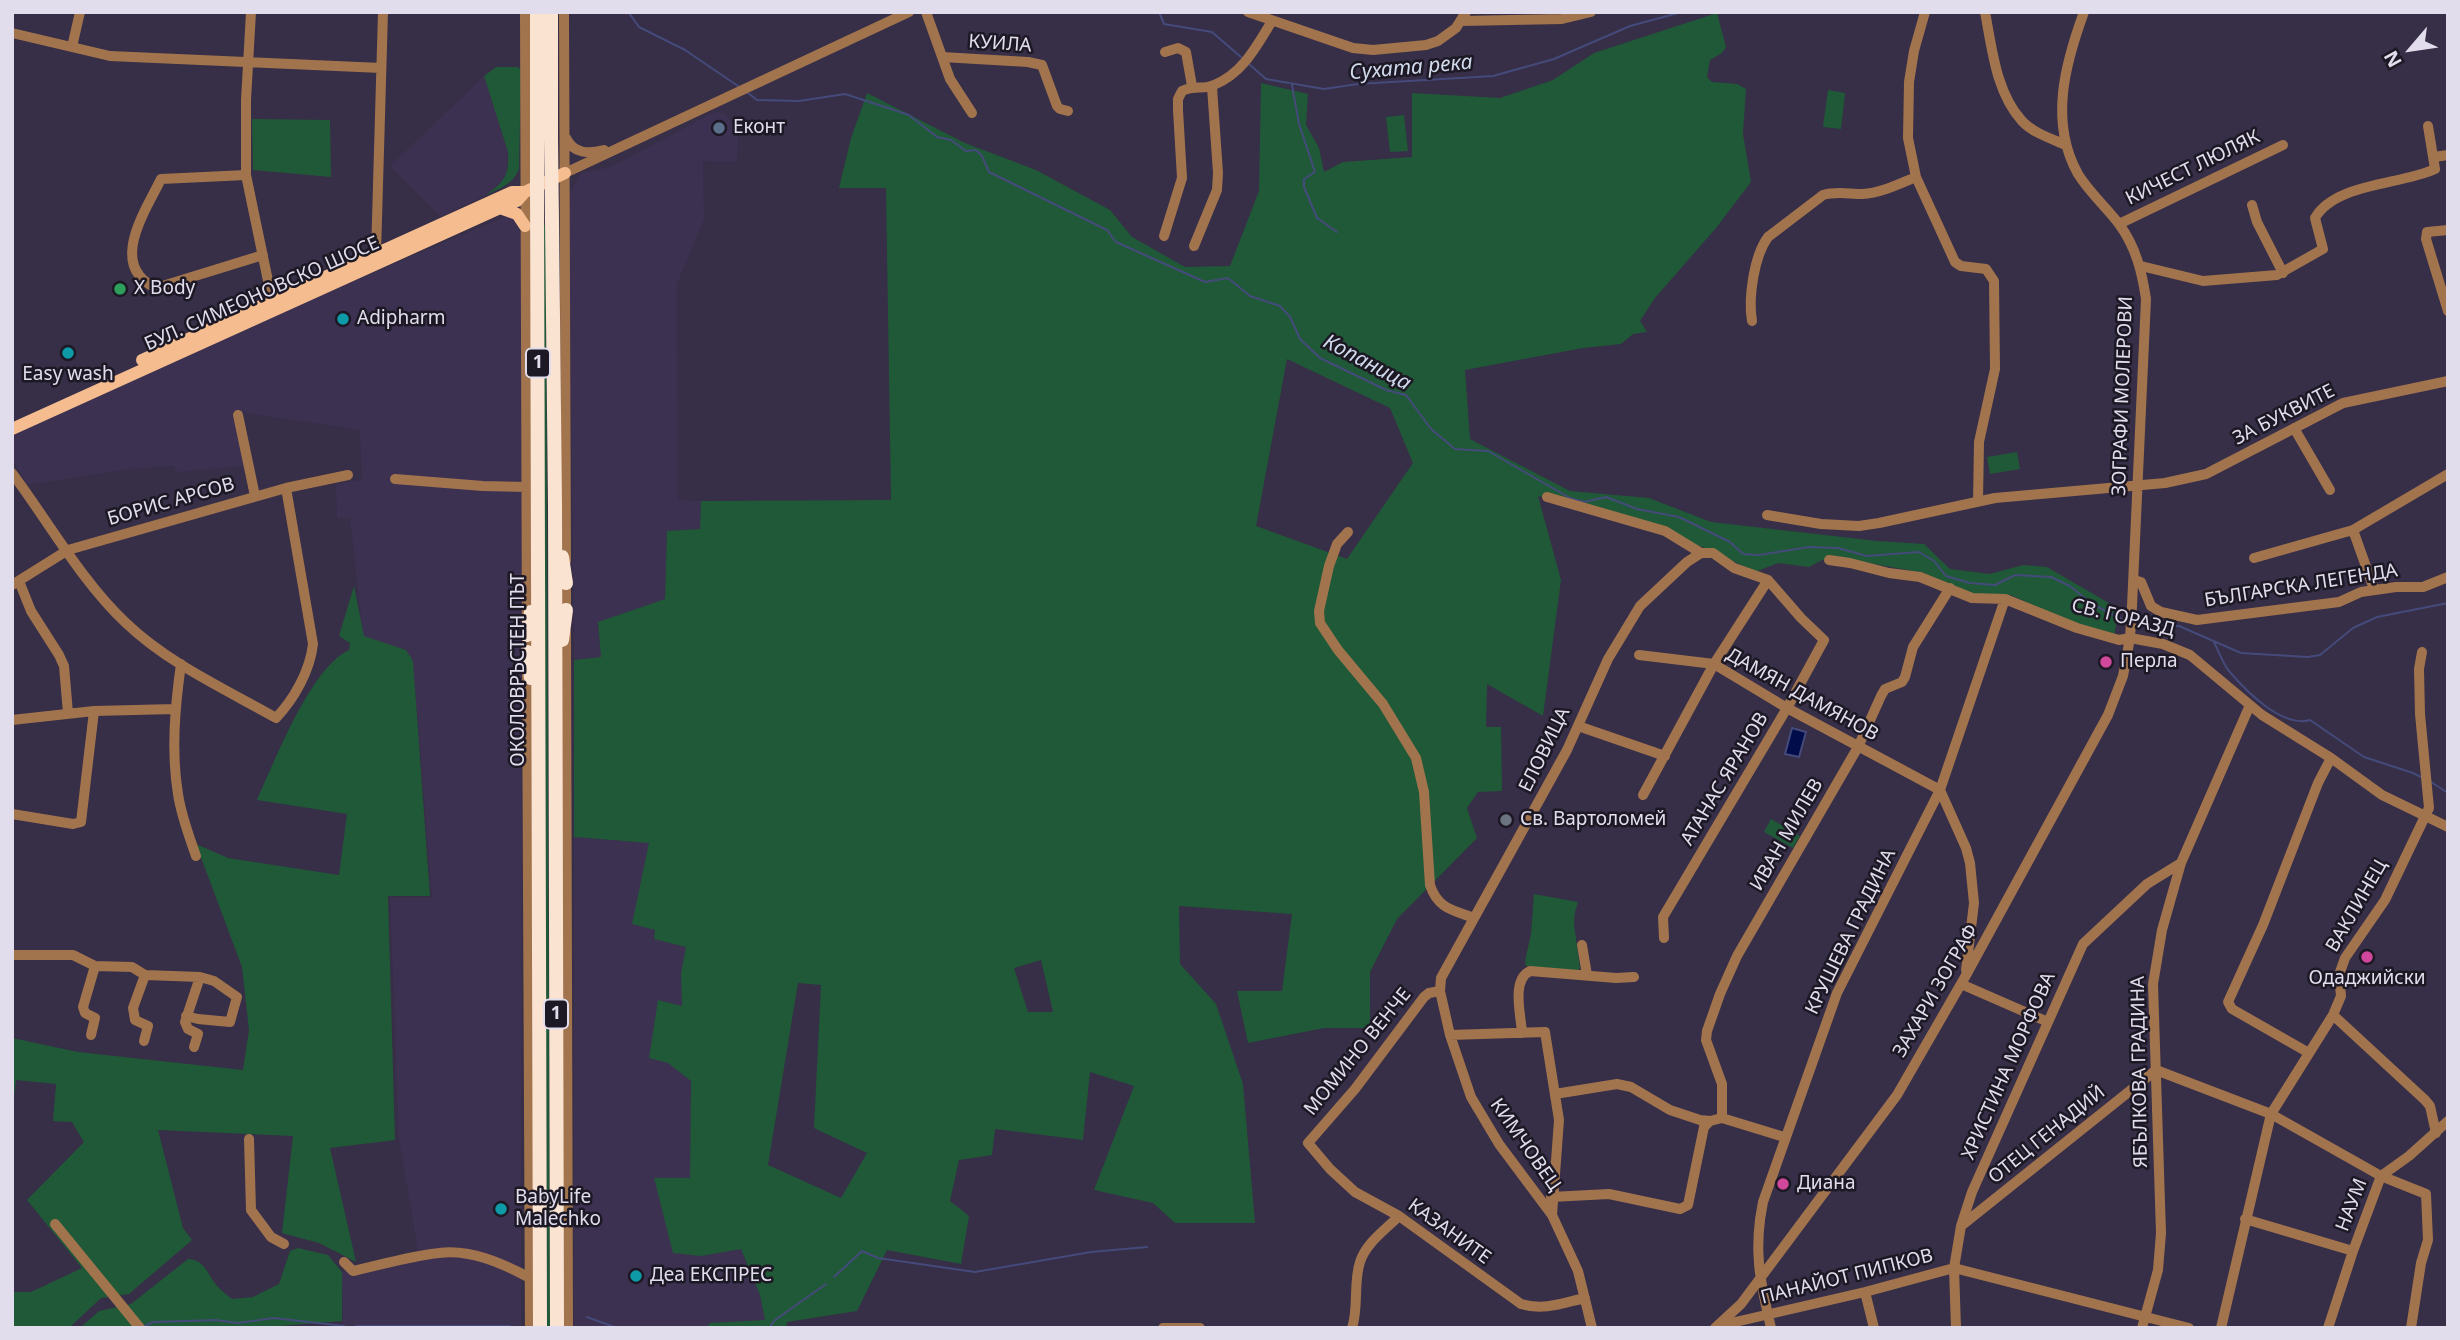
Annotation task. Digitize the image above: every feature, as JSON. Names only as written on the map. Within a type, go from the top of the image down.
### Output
[{"type":"highway","name":"ОКОЛОВРЪСТЕН ПЪТ","points":[[537,12],[551,139],[531,226],[538,579],[533,726],[540,1328]]},
{"type":"highway","name":"ОКОЛОВРЪСТЕН ПЪТ","points":[[551,12],[557,1328]]},
{"type":"highway","points":[[555,506],[566,583]]},
{"type":"highway","points":[[527,635],[538,579]]},
{"type":"highway","points":[[555,701],[566,610]]},
{"type":"highway","points":[[527,652],[533,726]]},
{"type":"main road","name":"БУЛ. СИМЕОНОВСКО ШОСЕ","points":[[12,429],[517,201],[525,192],[565,173]]},
{"type":"main road","name":"БУЛ. СИМЕОНОВСКО ШОСЕ","points":[[12,420],[512,192],[525,192]]},
{"type":"main road","points":[[500,208],[517,214],[531,226]]},
{"type":"street","points":[[72,47],[80,12]]},
{"type":"street","points":[[251,12],[247,63],[246,175],[272,300]]},
{"type":"street","points":[[376,254],[383,12]]},
{"type":"street","points":[[525,12],[525,192],[531,226],[527,652]]},
{"type":"street","points":[[564,12],[551,139],[565,173],[568,1328]]},
{"type":"street","name":"БУЛ. СИМЕОНОВСКО ШОСЕ","points":[[565,173],[909,12]]},
{"type":"street","points":[[926,12],[950,79],[971,113]]},
{"type":"street","points":[[1248,12],[1353,48],[1373,50],[1426,45],[1448,34],[1464,16],[1562,19],[1591,12]]},
{"type":"street","points":[[1925,12],[1909,82],[1908,138],[1916,177],[1955,261],[1961,266],[1986,269],[1994,281],[1995,369],[1979,442],[1978,502]]},
{"type":"street","points":[[1985,12],[1999,78],[2008,99],[2023,122],[2039,133],[2066,145]]},
{"type":"street","name":"ЗОГРАФИ МОЛЕРОВИ","points":[[2084,12],[2064,77],[2061,112],[2066,145],[2078,174],[2128,237],[2141,266],[2146,299],[2130,635]]},
{"type":"street","points":[[1164,236],[1182,177],[1178,99],[1182,91],[1192,86],[1212,87],[1243,66],[1272,21]]},
{"type":"street","points":[[12,33],[110,56],[381,68]]},
{"type":"street","points":[[1165,52],[1182,48],[1186,52],[1192,86]]},
{"type":"street","name":"КУИЛА","points":[[942,57],[1042,65],[1057,106],[1060,110],[1068,111]]},
{"type":"street","points":[[1194,246],[1217,190],[1212,87]]},
{"type":"street","points":[[2141,266],[2203,281],[2283,273],[2323,249],[2315,218],[2329,201],[2435,169],[2428,126]]},
{"type":"street","points":[[551,139],[585,152],[601,151],[628,143]]},
{"type":"street","name":"КИЧЕСТ ЛЮЛЯК","points":[[2119,224],[2240,163],[2283,145]]},
{"type":"street","points":[[2434,157],[2448,155]]},
{"type":"street","points":[[246,175],[161,178],[131,246],[135,266],[149,285],[156,288],[262,255]]},
{"type":"street","points":[[1752,321],[1749,305],[1751,290],[1763,243],[1768,237],[1823,195],[1833,192],[1864,194],[1881,191],[1916,177]]},
{"type":"street","points":[[2252,205],[2283,273]]},
{"type":"street","points":[[2448,230],[2427,232],[2426,239],[2448,311]]},
{"type":"street","name":"ЗА БУКВИТЕ","points":[[2138,485],[2165,483],[2206,474],[2343,403],[2448,381]]},
{"type":"street","points":[[238,415],[256,496]]},
{"type":"street","points":[[2294,428],[2330,490]]},
{"type":"street","points":[[12,473],[105,601],[126,624],[181,664],[276,718],[304,675],[313,644],[286,488]]},
{"type":"street","points":[[2254,558],[2353,530],[2448,474]]},
{"type":"street","name":"БОРИС АРСОВ","points":[[16,583],[68,550],[256,496],[348,475]]},
{"type":"street","points":[[395,479],[527,488]]},
{"type":"street","points":[[1767,515],[1821,524],[1859,526],[1995,498],[2138,485]]},
{"type":"street","points":[[1547,497],[1665,531],[1701,553],[1713,552],[1734,568],[1768,580],[1714,664],[1643,795]]},
{"type":"street","points":[[2353,530],[2374,589]]},
{"type":"street","points":[[1348,532],[1337,544],[1329,566],[1319,611],[1320,623],[1383,704],[1416,758],[1424,792],[1430,885],[1435,898],[1446,907],[1474,918]]},
{"type":"street","name":"ЕЛОВИЦА","points":[[1440,991],[1441,978],[1532,817],[1608,659],[1640,606],[1687,562],[1701,553]]},
{"type":"street","name":"СВ. ГОРАЗД","points":[[1829,560],[1920,577],[1972,598],[2005,599],[2077,628],[2119,639],[2130,635],[2190,655],[2262,715],[2331,758],[2382,795],[2448,827]]},
{"type":"street","name":"БЪЛГАРСКА ЛЕГЕНДА","points":[[2134,580],[2141,582],[2151,606],[2161,612],[2197,620],[2339,602],[2374,589],[2423,587],[2448,577]]},
{"type":"street","name":"АТАНАС ЯРАНОВ","points":[[1664,938],[1663,917],[1787,708],[1824,640],[1768,580]]},
{"type":"street","points":[[16,583],[64,666],[68,713]]},
{"type":"street","name":"ИВАН МИЛЕВ","points":[[1722,1118],[1722,1084],[1706,1040],[1707,1031],[1737,956],[1858,747],[1885,689],[1902,682],[1913,647],[1950,588]]},
{"type":"street","name":"КРУШЕВА ГРАДИНА","points":[[1771,1328],[1757,1257],[1758,1225],[1763,1202],[1837,993],[1940,790],[2005,599]]},
{"type":"street","name":"ЗАХАРИ ЗОГРАФ","points":[[1715,1327],[1741,1304],[1760,1280],[1896,1095],[1963,981],[2108,715],[2123,676],[2130,635]]},
{"type":"street","name":"ВАКЛИНЕЦ","points":[[2221,1328],[2271,1114],[2333,1015],[2341,996],[2339,975],[2345,958],[2385,900],[2429,808],[2420,703],[2419,670],[2422,652]]},
{"type":"street","name":"ДАМЯН ДАМЯНОВ","points":[[1639,655],[1714,664],[1787,708],[1940,790]]},
{"type":"street","points":[[181,664],[175,709],[175,757],[178,794],[196,856]]},
{"type":"street","name":"ЯБЪЛКОВА ГРАДИНА","points":[[2142,1328],[2158,1270],[2161,1233],[2153,985],[2162,930],[2181,863],[2250,705]]},
{"type":"street","points":[[12,720],[94,711],[175,709]]},
{"type":"street","points":[[12,814],[73,824],[81,822],[94,711]]},
{"type":"street","name":"ОКОЛОВРЪСТЕН ПЪТ","points":[[530,1328],[528,1277],[533,726]]},
{"type":"street","points":[[1577,726],[1665,756]]},
{"type":"street","points":[[2309,1053],[2232,1009],[2228,1002],[2263,925],[2331,758]]},
{"type":"street","points":[[1940,790],[1970,863],[1973,903],[1963,981],[2048,1022]]},
{"type":"street","name":"ХРИСТИНА МОРФОВА","points":[[1956,1328],[1954,1268],[1961,1226],[1972,1192],[2082,944],[2147,884],[2181,863]]},
{"type":"street","points":[[1582,945],[1587,975]]},
{"type":"street","points":[[12,955],[73,955],[95,966],[132,967],[145,975],[200,977],[214,981],[236,994],[232,1019],[228,1022],[186,1016]]},
{"type":"street","points":[[91,1035],[95,1018],[85,1013],[83,1007],[95,966]]},
{"type":"street","points":[[1521,1032],[1519,983],[1523,974],[1530,971],[1634,977]]},
{"type":"street","points":[[145,975],[133,1014],[135,1020],[148,1026],[145,1041]]},
{"type":"street","points":[[194,1048],[198,1034],[188,1029],[186,1016],[200,977]]},
{"type":"street","name":"КИМЧОВЕЦ","points":[[1440,991],[1450,1035],[1471,1097],[1552,1215],[1578,1271],[1592,1328]]},
{"type":"street","name":"МОМИНО ВЕНЧЕ","points":[[1308,1143],[1355,1089],[1424,997],[1440,991]]},
{"type":"street","points":[[2333,1015],[2425,1100],[2430,1106],[2436,1133]]},
{"type":"street","points":[[1450,1035],[1545,1032],[1559,1120],[1552,1215]]},
{"type":"street","points":[[2156,1070],[2271,1114],[2381,1176],[2426,1194],[2428,1240],[2421,1263],[2411,1328]]},
{"type":"street","name":"ОТЕЦ ГЕНАДИЙ","points":[[1961,1226],[2156,1070]]},
{"type":"street","points":[[1555,1094],[1616,1084],[1631,1087],[1670,1110],[1700,1121],[1722,1118],[1784,1137]]},
{"type":"street","points":[[1552,1197],[1609,1194],[1680,1209],[1688,1205],[1704,1127],[1710,1121]]},
{"type":"street","name":"НАУМ","points":[[2328,1328],[2381,1176],[2448,1121]]},
{"type":"street","points":[[249,1139],[251,1210],[271,1237],[284,1244]]},
{"type":"street","name":"КАЗАНИТЕ","points":[[1308,1143],[1330,1169],[1355,1192],[1399,1216],[1521,1304],[1533,1308],[1545,1307],[1585,1298]]},
{"type":"street","points":[[1352,1328],[1358,1269],[1362,1258],[1371,1243],[1399,1216]]},
{"type":"street","points":[[2245,1219],[2353,1251]]},
{"type":"street","points":[[55,1224],[140,1328]]},
{"type":"street","points":[[344,1262],[353,1271],[440,1253],[456,1253],[492,1260],[528,1277]]},
{"type":"street","name":"ПАНАЙОТ ПИПКОВ","points":[[1715,1327],[1954,1268],[2189,1328]]},
{"type":"street","points":[[1865,1292],[1874,1328]]},
{"type":"street","points":[[1163,1328],[1200,1328]]},
{"type":"shaded area","points":[[484,76],[508,152],[506,178],[486,195],[441,217],[390,166]]},
{"type":"shaded area","points":[[714,112],[725,113],[738,135],[737,162],[703,161],[704,219],[677,284],[678,500],[701,501],[700,529],[667,531],[665,599],[598,622],[602,657],[574,660],[569,195],[581,173],[611,167]]},
{"type":"shaded area","points":[[509,215],[523,229],[521,1328],[343,1328],[342,1272],[355,1266],[418,1251],[399,1139],[390,898],[432,898],[413,661],[406,650],[363,636],[350,518],[337,518],[336,484],[362,480],[360,430],[233,411],[245,466],[175,472],[175,466],[128,469],[27,485],[12,458],[12,434],[295,306]]},
{"type":"shaded area","points":[[1792,728],[1806,732],[1799,757],[1785,754]]},
{"type":"shaded area","points":[[574,837],[650,843],[654,939],[686,947],[681,973],[683,1006],[658,1000],[668,1063],[691,1081],[690,1178],[655,1178],[701,1256],[741,1249],[760,1295],[766,1320],[710,1323],[706,1328],[574,1328]]},
{"type":"green space","points":[[1717,13],[1726,47],[1722,53],[1710,60],[1707,77],[1712,82],[1737,84],[1746,89],[1743,134],[1751,182],[1716,228],[1655,298],[1640,321],[1647,332],[1633,334],[1621,344],[1583,348],[1465,370],[1470,439],[1570,491],[1649,498],[1711,522],[1924,544],[1950,569],[1990,574],[2023,565],[2047,567],[2119,609],[2114,636],[2079,626],[2011,595],[1973,596],[1924,573],[1830,556],[1809,567],[1778,563],[1755,572],[1709,549],[1538,496],[1561,580],[1543,716],[1487,684],[1486,727],[1501,727],[1502,791],[1478,792],[1467,808],[1477,838],[1397,919],[1370,972],[1370,1028],[1324,1028],[1248,1043],[1237,991],[1282,991],[1292,914],[1179,906],[1180,964],[1216,1004],[1243,1084],[1255,1223],[1175,1223],[1153,1203],[1094,1190],[1134,1086],[1090,1072],[1083,1140],[995,1129],[992,1155],[959,1160],[950,1201],[969,1216],[961,1264],[887,1250],[857,1311],[787,1322],[786,1328],[706,1328],[710,1323],[765,1320],[760,1295],[741,1249],[701,1256],[673,1253],[654,1178],[690,1178],[691,1081],[668,1063],[649,1058],[658,1000],[682,1006],[681,973],[686,947],[654,939],[655,930],[632,924],[649,843],[574,837],[574,660],[601,657],[598,622],[665,599],[667,531],[700,529],[701,501],[891,500],[886,188],[839,188],[851,138],[867,93],[965,143],[1036,170],[1110,210],[1132,237],[1185,267],[1230,266],[1259,191],[1261,83],[1308,94],[1306,125],[1319,148],[1324,172],[1343,162],[1412,157],[1412,93],[1500,98],[1553,80],[1594,53]],"holes":[[[1287,359],[1390,408],[1413,463],[1347,559],[1256,526]],[[1041,960],[1053,1012],[1028,1012],[1014,968]],[[798,983],[821,985],[814,1128],[867,1153],[841,1198],[768,1165]]]},
{"type":"green space","points":[[496,67],[518,67],[521,70],[519,169],[510,182],[486,195],[502,182],[508,167],[508,152],[484,76]]},
{"type":"green space","points":[[1828,90],[1845,93],[1841,129],[1823,127]]},
{"type":"green space","points":[[1404,115],[1408,151],[1390,152],[1386,117]]},
{"type":"green space","points":[[252,119],[330,120],[331,177],[253,170]]},
{"type":"green space","points":[[543,225],[546,225],[550,1328],[547,1328]]},
{"type":"green space","points":[[2017,452],[2020,469],[1990,474],[1987,457]]},
{"type":"green space","points":[[354,586],[364,636],[406,650],[413,661],[430,896],[388,896],[395,1140],[330,1148],[356,1262],[319,1243],[282,1233],[293,1136],[158,1130],[183,1228],[192,1240],[129,1294],[101,1298],[69,1328],[12,1328],[12,1292],[31,1292],[82,1268],[27,1200],[84,1142],[72,1122],[53,1121],[56,1084],[16,1080],[12,1116],[12,1038],[78,1052],[243,1070],[249,1030],[242,967],[196,844],[228,858],[339,875],[347,814],[257,800],[307,695],[335,660],[349,650],[350,643],[339,636]]},
{"type":"green space","points":[[1771,819],[1800,836],[1793,848],[1764,832]]},
{"type":"green space","points":[[1534,894],[1578,902],[1574,924],[1580,968],[1577,972],[1526,966]]},
{"type":"green space","points":[[298,1248],[328,1255],[342,1272],[342,1321],[255,1328],[80,1328],[99,1311],[131,1304],[188,1259],[202,1265],[218,1287],[232,1299],[253,1297],[279,1284],[290,1251]]},
{"type":"waterway","name":"Сухата река","points":[[1159,12],[1164,24],[1212,32],[1242,58]]},
{"type":"waterway","name":"Сухата река","points":[[1249,64],[1266,79],[1324,89],[1358,84],[1493,76],[1554,59],[1630,26],[1682,12]]},
{"type":"waterway","name":"Копаница","points":[[629,13],[639,27],[685,50],[738,86]]},
{"type":"waterway","points":[[1292,85],[1299,124],[1315,172],[1304,179],[1304,187],[1317,218],[1337,232]]},
{"type":"waterway","name":"Копаница","points":[[748,93],[757,100],[799,101],[845,94],[909,115],[937,137],[951,140],[966,151],[976,150],[982,156],[989,172],[1107,230],[1116,242],[1205,282],[1228,278],[1250,296],[1280,306],[1290,317],[1300,339],[1320,358],[1386,390],[1406,395],[1431,429],[1455,449],[1488,451],[1570,498],[1584,502],[1606,497],[1637,509],[1679,517],[1730,542],[1743,554],[1759,555],[1809,547],[1838,548],[1867,556],[1919,552],[1934,561],[1946,576],[1970,583],[1995,585],[2015,575],[2051,577],[2070,586],[2092,604],[2127,622]]},
{"type":"waterway","points":[[2136,623],[2179,626],[2241,653],[2308,657],[2320,655],[2353,628],[2377,617],[2448,603]]},
{"type":"waterway","points":[[2214,642],[2229,671],[2265,706],[2288,719],[2310,720],[2364,757],[2423,778]]},
{"type":"waterway","points":[[2431,782],[2448,793]]},
{"type":"waterway","points":[[834,1277],[862,1251],[878,1258],[975,1272],[1091,1252],[1147,1247]]},
{"type":"waterway","points":[[769,1328],[775,1320],[826,1284]]},
{"type":"waterway","points":[[587,1317],[617,1328]]},
{"type":"waterway","points":[[145,1326],[153,1322],[216,1320],[238,1323],[274,1318],[344,1326]]},
{"type":"waterway","points":[[356,1326],[510,1326]]},
{"type":"place","name":"Еконт","points":[[719,128]]},
{"type":"place","name":"X Body","points":[[120,289]]},
{"type":"place","name":"Adipharm","points":[[343,319]]},
{"type":"place","name":"Easy wash","points":[[68,353]]},
{"type":"place","name":"Перла","points":[[2106,662]]},
{"type":"place","name":"Св. Вартоломей","points":[[1506,820]]},
{"type":"place","name":"Одаджийски","points":[[2367,957]]},
{"type":"place","name":"Диана","points":[[1783,1184]]},
{"type":"place","name":"BabyLife Malechko","points":[[501,1209]]},
{"type":"place","name":"Деа ЕКСПРЕС","points":[[636,1276]]}]
